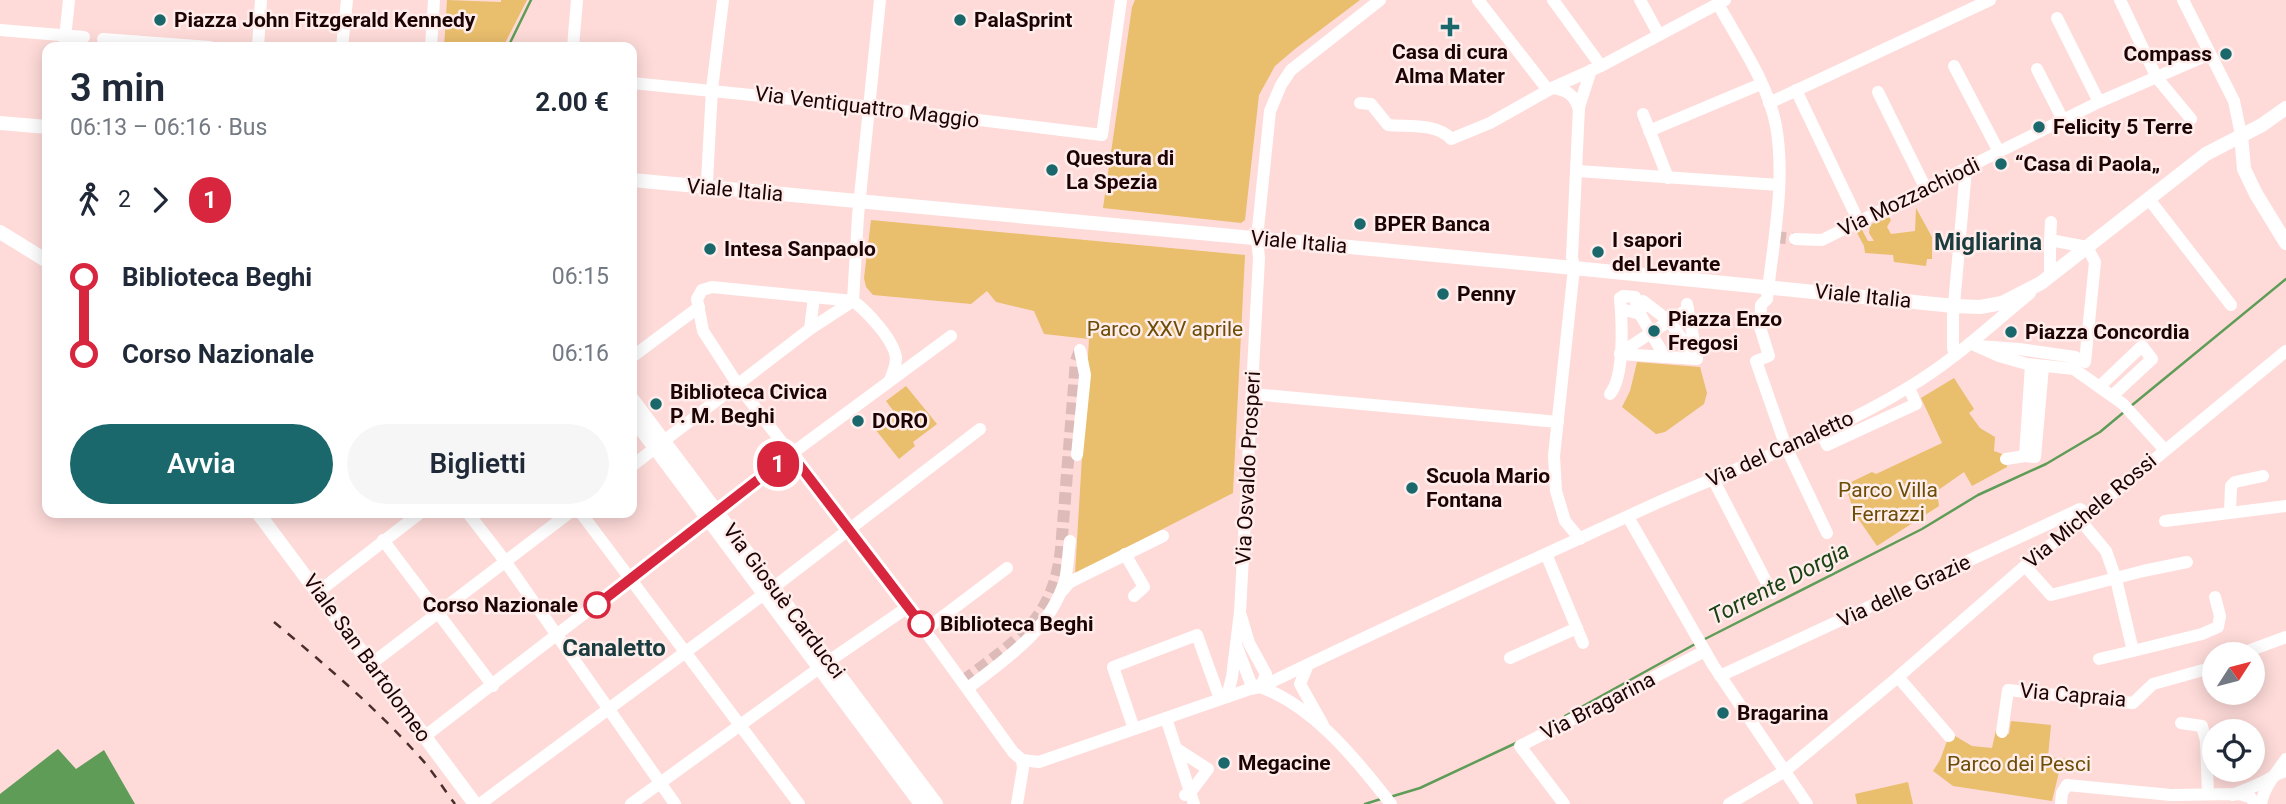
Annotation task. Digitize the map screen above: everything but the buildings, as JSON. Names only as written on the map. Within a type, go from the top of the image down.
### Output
[{"type":"main road","points":[[2046,279],[2213,149],[2262,125],[2286,108]]},
{"type":"main road","points":[[0,123],[42,127]]},
{"type":"main road","points":[[2241,135],[2244,169],[2262,205],[2286,243]]},
{"type":"main road","name":"Viale Italia","points":[[637,180],[1574,268],[1768,293],[1960,306],[2002,303],[2046,279]]},
{"type":"main road","points":[[0,232],[42,258]]},
{"type":"main road","name":"Via Giosuè Carducci","points":[[637,407],[660,444],[769,591],[936,804]]},
{"type":"main road","name":"Via Giosuè Carducci","points":[[637,422],[660,444]]},
{"type":"main road","name":"Viale San Bartolomeo","points":[[262,518],[424,737],[478,804]]},
{"type":"main road","name":"Via Giosuè Carducci","points":[[824,664],[920,804]]},
{"type":"street","points":[[65,42],[69,0]]},
{"type":"street","points":[[258,42],[261,0]]},
{"type":"street","points":[[343,42],[347,0]]},
{"type":"street","points":[[430,42],[434,0]]},
{"type":"street","points":[[573,42],[577,0]]},
{"type":"street","points":[[707,181],[712,89],[723,0]]},
{"type":"street","points":[[853,301],[880,0]]},
{"type":"street","name":"Via Ventiquattro Maggio","points":[[637,83],[712,89],[1102,135],[1121,0]]},
{"type":"street","points":[[1258,238],[1270,111],[1281,85],[1291,70],[1304,58],[1380,0]]},
{"type":"street","points":[[1478,0],[1550,89],[1569,93],[1575,99],[1579,110],[1572,257],[1574,268],[1554,456],[1556,491],[1565,521],[1580,538]]},
{"type":"street","points":[[1553,0],[1596,68]]},
{"type":"street","points":[[1640,0],[1659,35]]},
{"type":"street","points":[[1769,103],[1990,0]]},
{"type":"street","points":[[2120,0],[2157,78],[2191,119]]},
{"type":"street","points":[[2183,0],[2237,108],[2241,135]]},
{"type":"street","points":[[1360,103],[1371,104],[1388,125],[1429,128],[1446,133],[1451,139],[1490,123],[1716,3],[1761,84],[1777,136],[1779,185],[1768,293],[1761,305],[1760,327],[1769,356],[1756,361],[1786,447],[1827,533]]},
{"type":"street","points":[[2057,18],[2099,102]]},
{"type":"street","points":[[0,30],[65,42],[83,37]]},
{"type":"street","points":[[108,39],[146,42]]},
{"type":"street","name":"Via Mozzachiodi","points":[[1795,239],[1822,240],[2099,102],[2210,54]]},
{"type":"street","points":[[1954,66],[1999,152]]},
{"type":"street","points":[[1579,110],[1596,68]]},
{"type":"street","points":[[2037,69],[2063,120]]},
{"type":"street","points":[[1649,131],[1761,84]]},
{"type":"street","points":[[1796,90],[1859,222]]},
{"type":"street","points":[[1878,92],[1926,188]]},
{"type":"street","points":[[1643,114],[1668,178]]},
{"type":"street","points":[[1966,169],[1960,306],[1953,348],[1955,355],[1974,345],[2046,279],[2051,222]]},
{"type":"street","points":[[1578,171],[1779,185]]},
{"type":"street","points":[[2148,198],[2231,305]]},
{"type":"street","name":"Via Osvaldo Prosperi","points":[[1224,698],[1232,677],[1240,612],[1258,238]]},
{"type":"street","points":[[1974,345],[1999,356],[2037,366],[2085,362],[2095,262],[2087,247],[2050,240]]},
{"type":"street","points":[[890,380],[896,362],[894,349],[868,314],[853,301],[712,288],[702,290],[698,303],[703,331],[738,385],[908,607],[1013,752],[1022,760],[1017,804]]},
{"type":"street","points":[[1610,394],[1615,387],[1619,371],[1620,298],[1623,296],[1669,321],[1698,359]]},
{"type":"street","points":[[810,329],[814,297]]},
{"type":"street","points":[[637,462],[810,329],[853,301]]},
{"type":"street","points":[[637,353],[698,303]]},
{"type":"street","points":[[1639,304],[1665,357]]},
{"type":"street","points":[[1620,354],[1687,307],[1698,359]]},
{"type":"street","points":[[424,737],[791,454],[951,336]]},
{"type":"street","points":[[1974,345],[2019,349],[2075,363],[2122,405],[2164,449]]},
{"type":"street","points":[[2099,387],[2143,346],[2152,359],[2122,405]]},
{"type":"street","points":[[1077,455],[1085,375],[1080,350]]},
{"type":"street","name":"Via Michele Rossi","points":[[1785,771],[2164,449],[2286,351]]},
{"type":"street","points":[[1620,354],[1698,359]]},
{"type":"street","name":"Via del Canaletto","points":[[1022,760],[1040,762],[1261,687],[1580,538],[1821,432],[1827,445],[1916,404],[1909,387],[1955,355]]},
{"type":"street","points":[[2006,459],[2025,456],[2037,366]]},
{"type":"street","points":[[1252,394],[1558,422]]},
{"type":"street","points":[[478,804],[769,591],[980,429]]},
{"type":"street","points":[[2230,513],[2231,486],[2235,482],[2263,476]]},
{"type":"street","points":[[1713,479],[1772,593]]},
{"type":"street","points":[[2165,521],[2286,506]]},
{"type":"street","name":"Via delle Grazie","points":[[1720,676],[2080,509],[2084,517]]},
{"type":"street","points":[[1628,517],[1705,652],[1807,804]]},
{"type":"street","points":[[2084,517],[2106,551],[2116,579],[2133,651]]},
{"type":"street","points":[[318,592],[413,518]]},
{"type":"street","points":[[472,518],[505,561],[675,804]]},
{"type":"street","points":[[371,664],[562,518]]},
{"type":"street","points":[[585,518],[799,804]]},
{"type":"street","points":[[1056,592],[1070,582],[1163,536]]},
{"type":"street","points":[[383,540],[493,686]]},
{"type":"street","points":[[968,688],[1036,632],[1067,571],[1070,541]]},
{"type":"street","points":[[1125,554],[1144,587],[1134,596]]},
{"type":"street","points":[[1546,554],[1583,643]]},
{"type":"street","points":[[2025,566],[2051,595],[2187,562]]},
{"type":"street","points":[[925,630],[1007,568]]},
{"type":"street","points":[[2099,659],[2202,634],[2218,627],[2220,616],[2215,597]]},
{"type":"street","points":[[631,804],[824,664],[908,607]]},
{"type":"street","points":[[1240,612],[1249,643],[1266,674],[1261,687]]},
{"type":"street","points":[[1510,658],[1577,628]]},
{"type":"street","points":[[1134,729],[1113,667],[1197,635],[1224,698]]},
{"type":"street","points":[[2265,645],[2286,637]]},
{"type":"street","points":[[1235,642],[1251,684],[1283,697],[1329,734],[1391,804]]},
{"type":"street","name":"Via Bragarina","points":[[1564,804],[1520,746],[1705,652]]},
{"type":"street","points":[[1307,667],[1300,684],[1329,734]]},
{"type":"street","name":"Via Capraia","points":[[2001,732],[2008,690],[2133,703],[2153,684],[2202,670]]},
{"type":"street","points":[[1898,677],[1949,736]]},
{"type":"street","points":[[1166,718],[1189,797]]},
{"type":"street","points":[[2181,723],[2202,726],[2206,741],[2208,793]]},
{"type":"street","points":[[1177,749],[1208,769],[1189,797]]},
{"type":"street","points":[[2257,803],[2282,772],[2286,759]]},
{"type":"street","points":[[1729,804],[1785,771]]},
{"type":"street","points":[[2233,794],[2282,772]]},
{"type":"street","points":[[2257,803],[2259,784]]},
{"type":"street","points":[[2062,798],[2067,785],[2171,795],[2246,795],[2257,803]]},
{"type":"green space","points":[[447,0],[527,0],[506,42],[444,42]]},
{"type":"green space","points":[[1135,0],[1360,0],[1275,66],[1259,95],[1245,220],[1241,223],[1103,208]]},
{"type":"green space","points":[[1916,208],[1932,237],[1932,259],[1927,259],[1926,266],[1894,262],[1893,255],[1865,253],[1856,231],[1861,228],[1868,241],[1874,241],[1869,233],[1870,225],[1888,215],[1891,220],[1887,227],[1891,234],[1915,231]]},
{"type":"green space","name":"Parco XXV aprile","points":[[871,220],[1245,255],[1233,493],[1075,574],[1089,339],[1044,334],[1034,311],[996,302],[987,291],[971,304],[873,295],[866,287],[864,278]]},
{"type":"green space","points":[[1637,362],[1700,367],[1707,393],[1704,404],[1665,432],[1656,434],[1622,407],[1630,391]]},
{"type":"green space","name":"Parco Villa Ferrazzi","points":[[1954,378],[1974,409],[1969,413],[1980,428],[1995,437],[1994,451],[2005,455],[2007,467],[1972,486],[1964,472],[1937,491],[1939,506],[1877,546],[1855,514],[1845,485],[1872,472],[1876,474],[1942,443],[1921,398]]},
{"type":"green space","points":[[906,386],[937,424],[913,442],[915,446],[899,459],[875,429],[895,413],[886,401]]},
{"type":"green space","name":"Parco dei Pesci","points":[[2011,721],[2051,725],[2048,757],[2069,759],[2069,768],[2060,768],[2052,801],[1953,786],[1933,771],[1950,733],[1972,746],[1992,748],[1996,730],[2009,734]]},
{"type":"green space","points":[[1908,782],[1913,804],[1857,804],[1855,794]]},
{"type":"shaded area","points":[[58,749],[76,769],[104,750],[135,804],[0,804],[0,794]]},
{"type":"waterway","points":[[510,42],[531,0]]},
{"type":"waterway","name":"Torrente Dorgia","points":[[2131,406],[2286,279]]},
{"type":"waterway","name":"Torrente Dorgia","points":[[1703,640],[1922,529],[1978,495],[2046,464],[2100,432],[2124,412]]},
{"type":"waterway","name":"Torrente Dorgia","points":[[1565,716],[1697,643]]},
{"type":"waterway","name":"Torrente Dorgia","points":[[1390,797],[1420,788],[1516,743]]},
{"type":"waterway","name":"Torrente Dorgia","points":[[1365,804],[1381,799]]},
{"type":"tunnel","points":[[1774,237],[1795,239]]},
{"type":"tunnel","points":[[963,681],[1015,641],[1040,612],[1050,595],[1061,549],[1076,361],[1080,350],[1075,350]]},
{"type":"railway","points":[[274,622],[383,718],[432,771],[455,804]]},
{"type":"bus line","name":"1","points":[[597,605],[791,454],[921,624]]},
{"type":"place","name":"Piazza John Fitzgerald Kennedy","points":[[160,20]]},
{"type":"place","name":"PalaSprint","points":[[960,20]]},
{"type":"place","name":"Casa di cura Alma Mater","points":[[1450,27]]},
{"type":"place","name":"Compass","points":[[2226,54]]},
{"type":"place","name":"Felicity 5 Terre","points":[[2039,127]]},
{"type":"place","name":"“Casa di Paola„","points":[[2001,164]]},
{"type":"place","name":"Questura di La Spezia","points":[[1052,170]]},
{"type":"place","name":"BPER Banca","points":[[1360,224]]},
{"type":"place","name":"Intesa Sanpaolo","points":[[710,249]]},
{"type":"place","name":"I sapori del Levante","points":[[1598,252]]},
{"type":"place","name":"Penny","points":[[1443,294]]},
{"type":"place","name":"Piazza Enzo Fregosi","points":[[1654,331]]},
{"type":"place","name":"Piazza Concordia","points":[[2011,332]]},
{"type":"place","name":"Biblioteca Civica P. M. Beghi","points":[[656,404]]},
{"type":"place","name":"DORO","points":[[858,421]]},
{"type":"place","name":"Scuola Mario Fontana","points":[[1412,488]]},
{"type":"place","name":"Corso Nazionale","points":[[597,605]]},
{"type":"place","name":"Biblioteca Beghi","points":[[921,624]]},
{"type":"place","name":"Bragarina","points":[[1723,713]]},
{"type":"place","name":"Megacine","points":[[1224,763]]},
{"type":"district","name":"Migliarina","points":[[1988,242]]},
{"type":"district","name":"Canaletto","points":[[614,648]]}]
